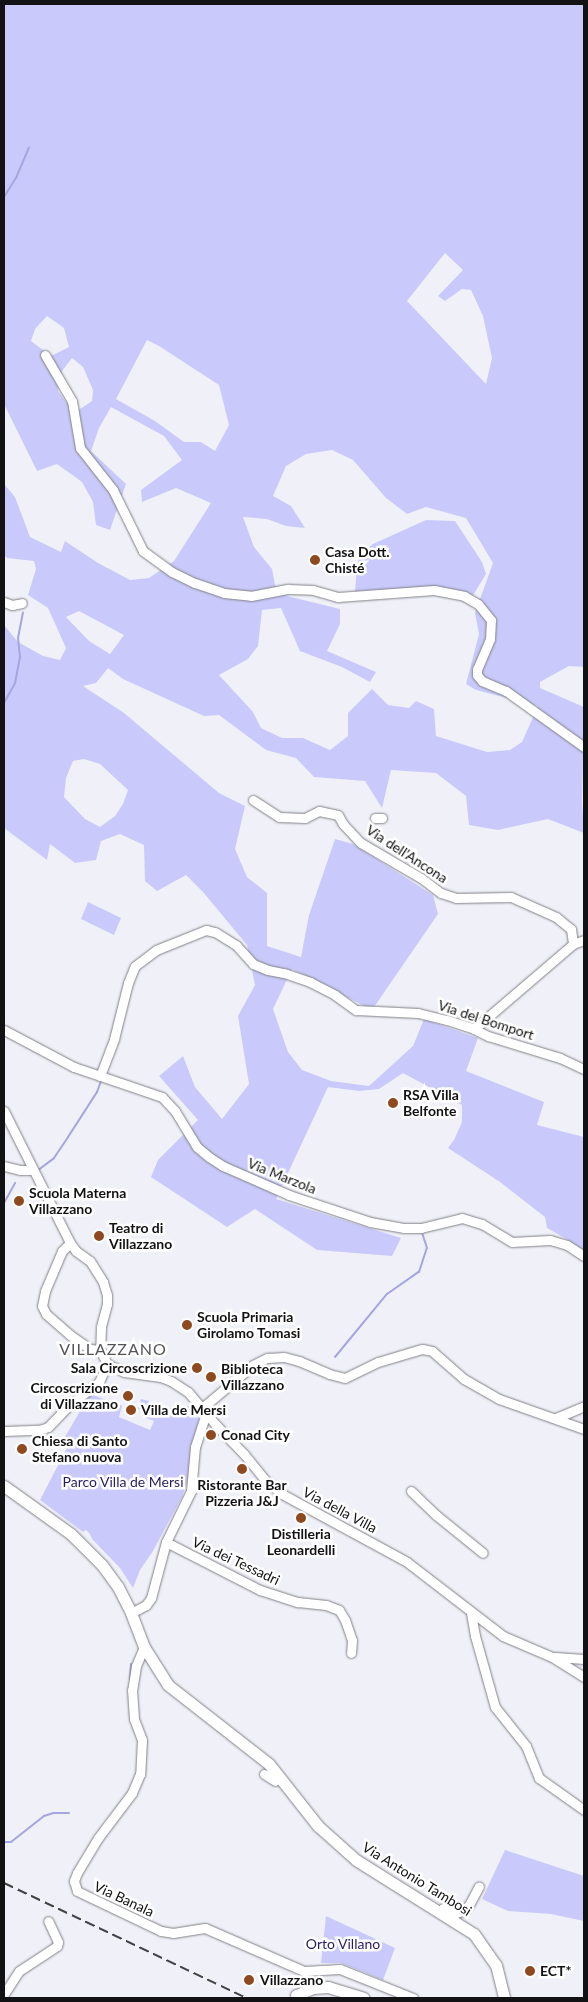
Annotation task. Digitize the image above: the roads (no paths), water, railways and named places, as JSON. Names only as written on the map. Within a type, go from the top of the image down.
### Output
[{"type":"main road","name":"Via Antonio Tambosi","points":[[4,1486],[71,1534],[86,1548],[114,1582],[131,1613],[144,1647],[168,1685],[260,1756],[272,1777],[318,1826],[349,1855],[404,1891],[463,1925],[483,1943],[496,1965],[504,1998]]},
{"type":"main road","points":[[296,1995],[313,1988],[328,1987],[363,1998]]},
{"type":"street","points":[[45,355],[72,401],[80,448],[113,490],[143,551],[172,572],[196,584],[224,594],[251,596],[288,589],[313,590],[338,597],[434,590],[454,592],[478,604],[492,620],[490,639],[477,669],[477,675],[482,681],[506,692],[584,747]]},
{"type":"street","points":[[4,602],[12,605],[22,603]]},
{"type":"street","name":"Via dell'Ancona","points":[[253,800],[279,817],[306,818],[319,811],[338,814],[343,824],[361,843],[421,878],[440,893],[456,898],[511,897],[556,917],[571,929],[573,944]]},
{"type":"street","name":"Via del Bomport","points":[[100,1076],[118,1024],[128,983],[135,966],[156,950],[206,930],[215,932],[236,945],[253,964],[310,982],[335,995],[356,1010],[418,1013],[474,1029],[488,1036],[560,1058],[584,1069]]},
{"type":"street","points":[[474,1029],[573,944],[584,940]]},
{"type":"street","name":"Via Marzola","points":[[4,1030],[61,1061],[162,1097],[175,1110],[197,1146],[208,1157],[222,1166],[289,1195],[370,1222],[404,1228],[421,1228],[462,1218],[482,1224],[512,1242],[550,1240],[567,1245],[584,1256]]},
{"type":"street","points":[[4,1111],[70,1243],[76,1251],[90,1261],[105,1288],[107,1304],[100,1337],[100,1350],[107,1364],[99,1382],[67,1407],[48,1427],[39,1430],[4,1430]]},
{"type":"street","points":[[4,1166],[20,1170],[32,1170]]},
{"type":"street","points":[[70,1243],[62,1251],[45,1291],[42,1306],[46,1314],[70,1336],[90,1349],[100,1350]]},
{"type":"street","points":[[131,1613],[146,1605],[151,1598],[166,1542],[191,1491],[195,1448],[204,1411],[253,1365],[267,1358],[292,1359],[329,1374],[345,1378],[378,1362],[422,1349],[432,1351],[464,1379],[499,1399],[584,1429]]},
{"type":"street","name":"Via della Villa","points":[[107,1364],[133,1374],[171,1380],[188,1392],[276,1489],[293,1501],[330,1518],[407,1562],[503,1636],[552,1657]]},
{"type":"street","points":[[556,1418],[584,1406]]},
{"type":"street","points":[[410,1491],[436,1515],[483,1552]]},
{"type":"street","name":"Via dei Tessadri","points":[[166,1542],[260,1590],[298,1602],[326,1605],[339,1610],[346,1620],[352,1640],[350,1653]]},
{"type":"street","points":[[471,1613],[475,1636],[495,1706],[526,1746],[539,1778],[584,1810]]},
{"type":"street","name":"Via Banala","points":[[144,1647],[136,1666],[132,1690],[134,1719],[142,1740],[140,1774],[132,1793],[98,1838],[77,1873],[74,1881],[76,1891],[161,1931],[173,1933],[205,1928],[304,1971],[340,1969],[413,1998]]},
{"type":"street","points":[[552,1657],[584,1659]]},
{"type":"street","points":[[552,1657],[584,1677]]},
{"type":"street","points":[[441,1912],[444,1908],[456,1913],[462,1911],[469,1905],[479,1886]]},
{"type":"street","points":[[4,1994],[20,1971],[57,1946],[58,1942],[48,1921]]},
{"type":"waterway","points":[[4,197],[16,178],[29,148]]},
{"type":"waterway","points":[[4,703],[15,683],[20,657],[18,638],[23,612]]},
{"type":"waterway","points":[[37,1171],[54,1158],[97,1092],[101,1081]]},
{"type":"waterway","points":[[4,1203],[15,1183]]},
{"type":"waterway","points":[[335,1357],[387,1294],[419,1272],[427,1248],[422,1233]]},
{"type":"waterway","points":[[130,1679],[131,1664]]},
{"type":"waterway","points":[[4,1842],[11,1842],[44,1816],[53,1813],[69,1813]]},
{"type":"railway","points":[[4,1883],[246,1998]]},
{"type":"place","name":"Casa Dott. Chisté","points":[[315,560]]},
{"type":"place","name":"RSA Villa Belfonte","points":[[393,1103]]},
{"type":"place","name":"Scuola Materna Villazzano","points":[[19,1201]]},
{"type":"place","name":"Teatro di Villazzano","points":[[99,1236]]},
{"type":"place","name":"Scuola Primaria Girolamo Tomasi","points":[[187,1325]]},
{"type":"place","name":"Sala Circoscrizione","points":[[197,1368]]},
{"type":"place","name":"Biblioteca Villazzano","points":[[211,1377]]},
{"type":"place","name":"Circoscrizione di Villazzano","points":[[128,1396]]},
{"type":"place","name":"Villa de Mersi","points":[[131,1410]]},
{"type":"place","name":"Conad City","points":[[211,1435]]},
{"type":"place","name":"Chiesa di Santo Stefano nuova","points":[[22,1449]]},
{"type":"place","name":"Ristorante Bar Pizzeria J&J","points":[[242,1469]]},
{"type":"place","name":"Distilleria Leonardelli","points":[[301,1518]]},
{"type":"place","name":"ECT*","points":[[530,1971]]},
{"type":"place","name":"Villazzano","points":[[249,1980]]},
{"type":"district","name":"VILLAZZANO","points":[[113,1349]]},
{"type":"park label","name":"Parco Villa de Mersi","points":[[123,1482]]},
{"type":"park label","name":"Orto Villano","points":[[343,1944]]}]
